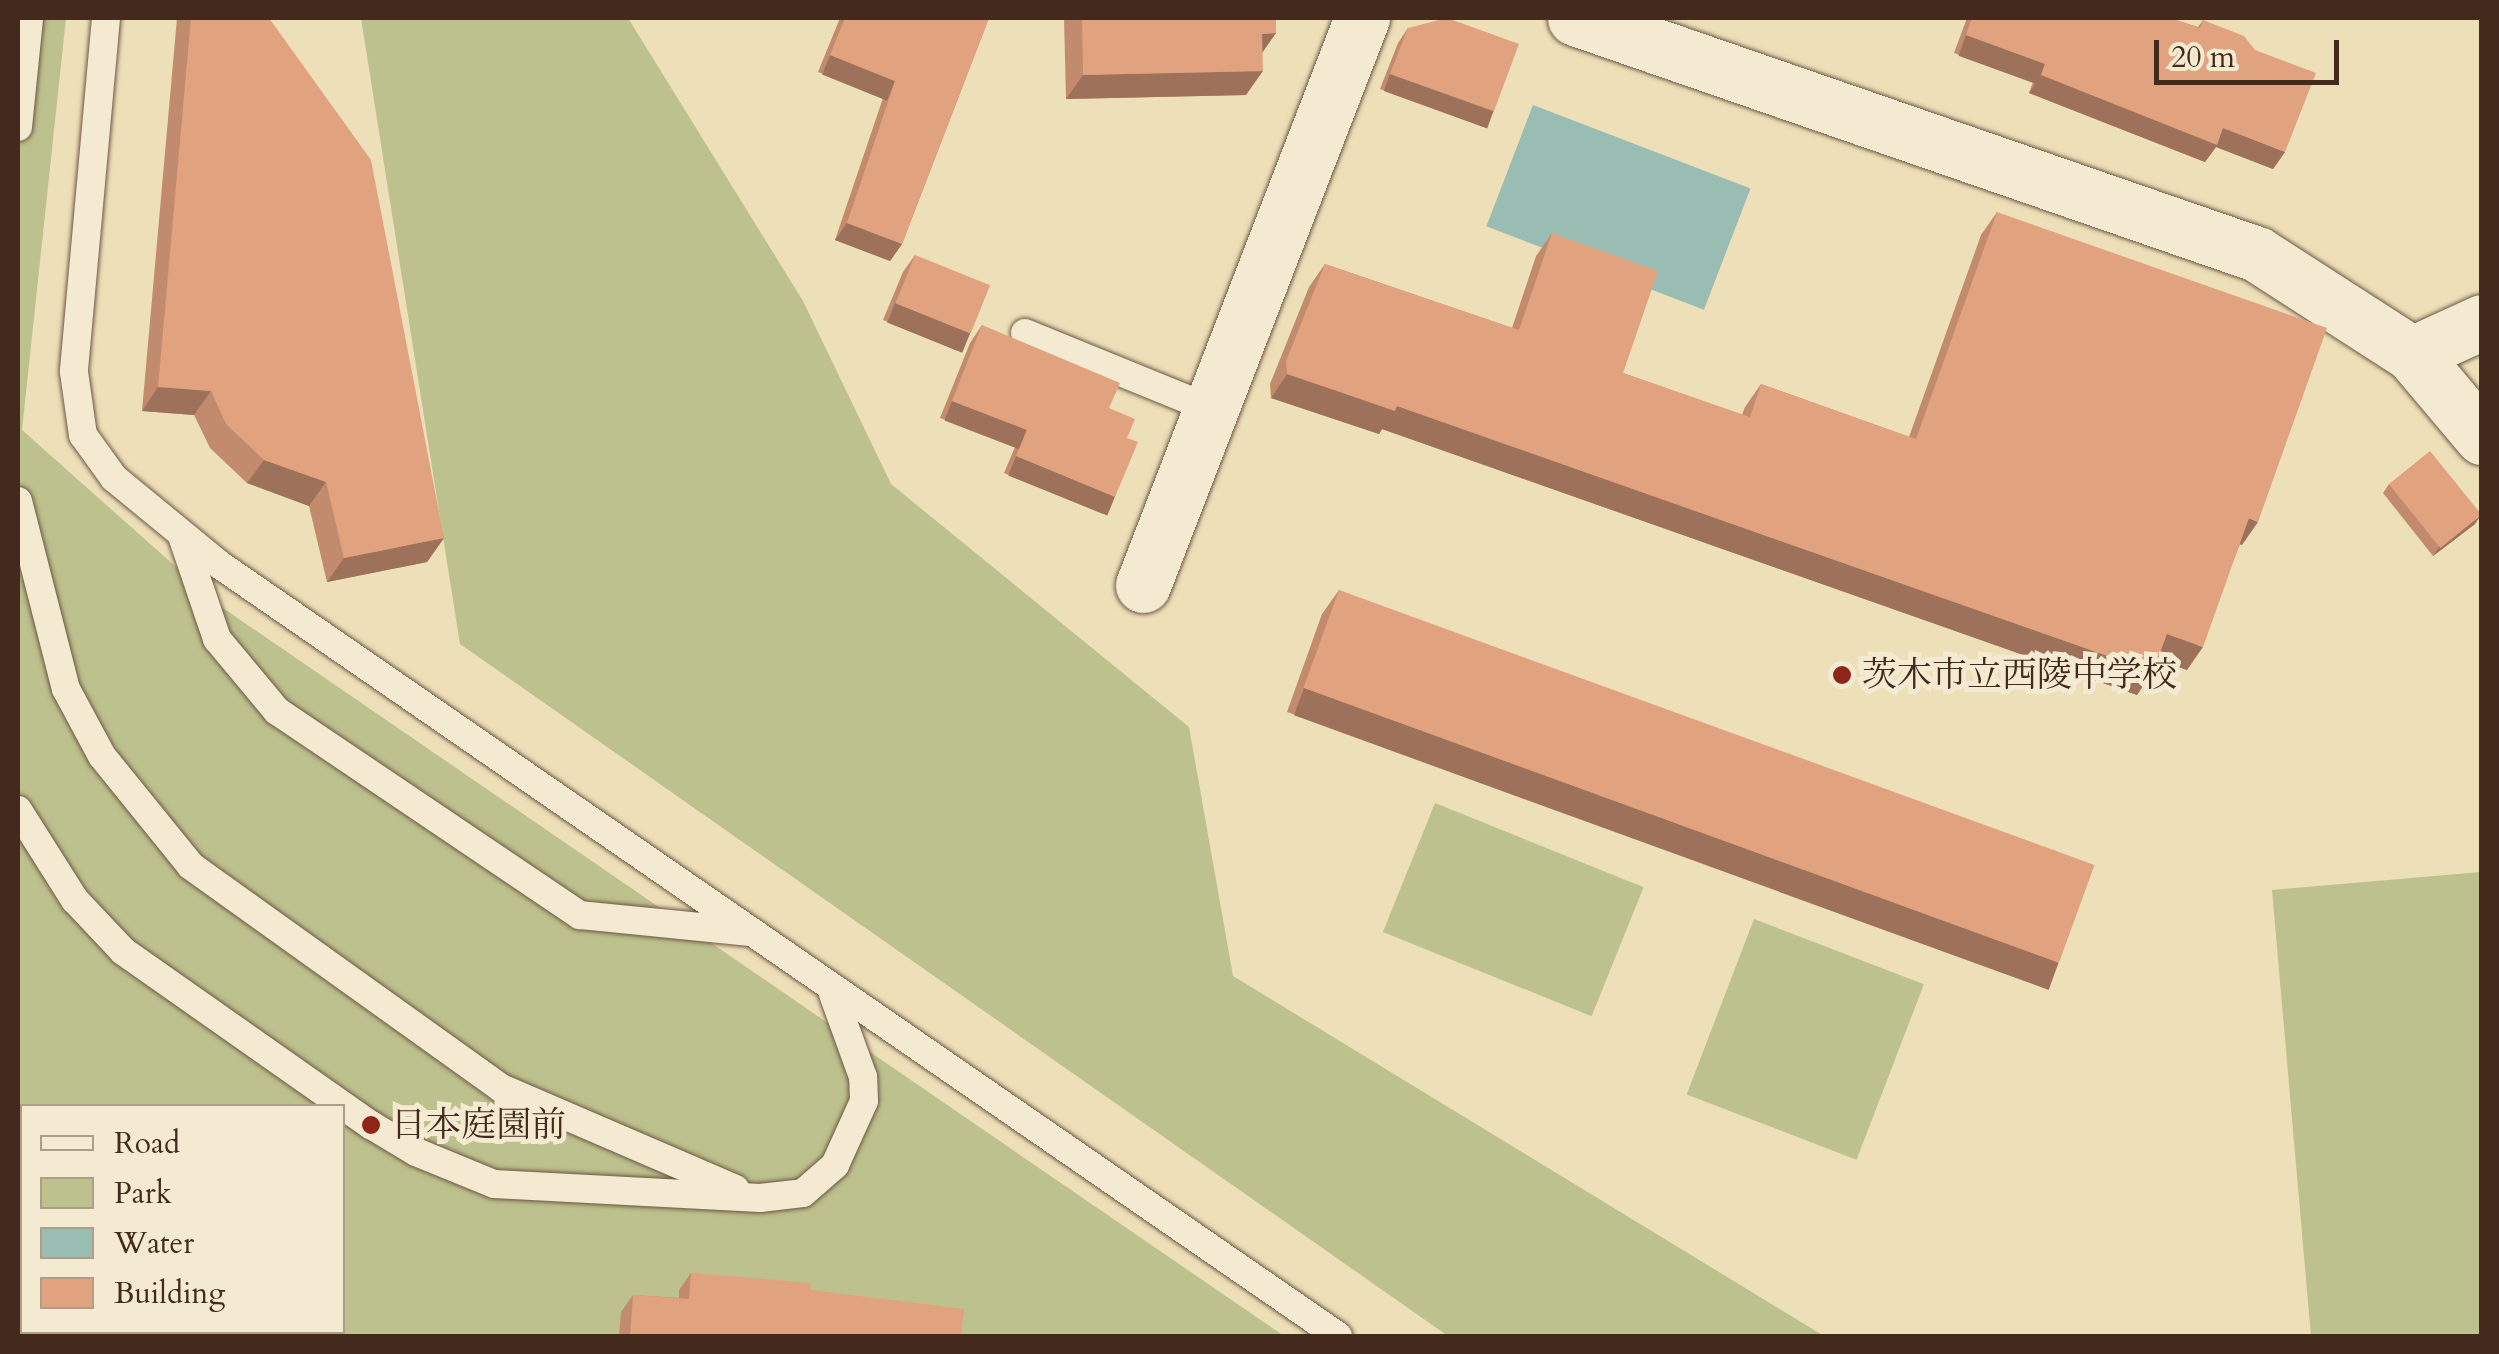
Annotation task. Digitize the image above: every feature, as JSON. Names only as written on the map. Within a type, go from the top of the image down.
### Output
[{"type":"street","points":[[1143,585],[1362,18]]},
{"type":"street","points":[[1575,18],[2257,254],[2412,354],[2482,437]]},
{"type":"street","points":[[2412,354],[2482,322]]},
{"type":"lane","points":[[18,127],[29,18]]},
{"type":"lane","points":[[106,18],[76,319],[77,414],[94,455],[182,536],[752,932],[832,992],[1338,1336]]},
{"type":"lane","points":[[1025,333],[1211,410]]},
{"type":"lane","points":[[18,500],[66,689],[102,756],[192,866],[501,1088],[760,1198]]},
{"type":"lane","points":[[182,536],[217,639],[277,711],[520,880],[593,918],[752,932]]},
{"type":"lane","points":[[18,810],[75,900],[122,951],[416,1152],[529,1191],[760,1198],[802,1193],[834,1165],[864,1102],[848,1024],[832,992]]},
{"type":"green space","points":[[18,18],[66,18],[22,430],[220,606],[1284,1336],[18,1336]]},
{"type":"green space","points":[[361,18],[628,18],[803,301],[891,484],[1189,727],[1233,976],[1824,1336],[1448,1336],[460,644]]},
{"type":"green space","points":[[1435,803],[1644,887],[1592,1016],[1383,932]]},
{"type":"green space","points":[[2481,872],[2481,1336],[2311,1336],[2272,890]]},
{"type":"green space","points":[[1754,919],[1924,984],[1857,1160],[1687,1095]]},
{"type":"water","points":[[1533,105],[1751,188],[1704,310],[1486,226]]},
{"type":"building","points":[[191,18],[269,18],[371,160],[444,538],[344,558],[326,482],[264,460],[226,424],[211,391],[158,387]]},
{"type":"building","points":[[845,18],[989,18],[902,244],[847,223],[895,81],[830,55]]},
{"type":"building","points":[[1082,18],[1276,18],[1276,33],[1262,34],[1263,71],[1083,75]]},
{"type":"building","points":[[1447,18],[1519,44],[1494,111],[1390,74],[1408,28]]},
{"type":"building","points":[[1972,18],[2170,18],[2200,28],[2203,20],[2244,36],[2255,50],[2316,73],[2285,152],[2223,128],[2217,145],[2041,75],[2045,64],[1966,35]]},
{"type":"building","points":[[1997,212],[2327,328],[2258,522],[2249,518],[2203,647],[2167,634],[2153,672],[1397,406],[1395,411],[1287,374],[1286,361],[1325,264],[1519,330],[1552,233],[1658,271],[1623,373],[1750,417],[1761,384],[1916,439]]},
{"type":"building","points":[[915,255],[990,285],[971,334],[896,303]]},
{"type":"building","points":[[982,325],[1120,383],[1109,408],[1135,419],[1127,438],[1138,442],[1115,497],[1016,456],[1027,430],[952,401]]},
{"type":"building","points":[[2430,451],[2482,515],[2440,548],[2389,484]]},
{"type":"building","points":[[1339,590],[2095,865],[2059,963],[1303,688]]},
{"type":"building","points":[[691,1273],[811,1283],[810,1290],[964,1309],[961,1336],[630,1336],[633,1295],[689,1299]]},
{"type":"place","name":"茨木市立西陵中学校","points":[[1842,675]]},
{"type":"place","name":"日本庭園前","points":[[371,1125]]}]
